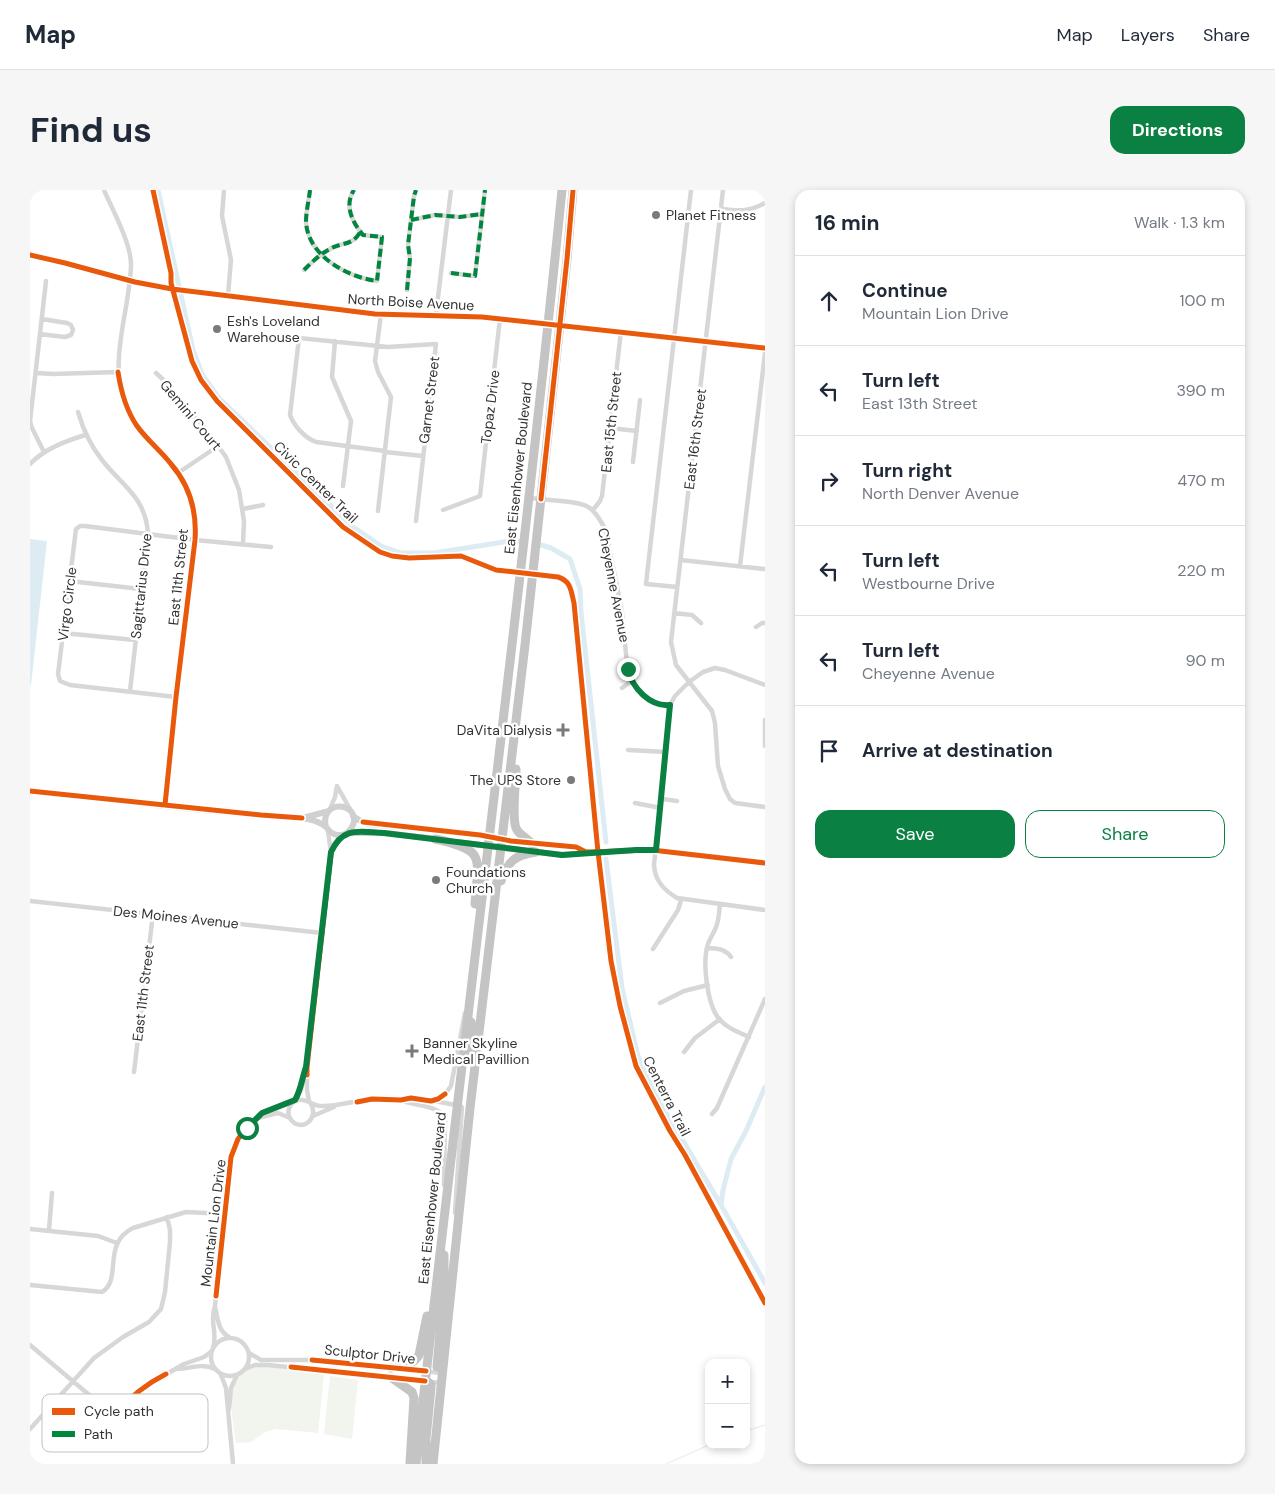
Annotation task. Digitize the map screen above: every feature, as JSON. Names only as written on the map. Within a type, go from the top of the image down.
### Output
[{"type":"highway","points":[[563,190],[565,222],[570,228]]},
{"type":"highway","name":"East Eisenhower Boulevard","points":[[416,1464],[529,498],[563,190]]},
{"type":"highway","name":"East Eisenhower Boulevard","points":[[433,1464],[442,1383],[440,1372],[512,759],[573,190]]},
{"type":"highway","points":[[493,920],[497,892],[507,867],[513,860],[534,848],[527,838],[517,831],[514,826],[517,764],[512,759]]},
{"type":"highway","points":[[435,839],[464,847],[472,852],[477,860],[470,995],[472,1044],[467,1094],[472,1099]]},
{"type":"highway","points":[[440,1372],[444,1270],[443,1225]]},
{"type":"highway","points":[[391,1368],[409,1366],[419,1355],[436,1285]]},
{"type":"highway","points":[[392,1378],[412,1392],[414,1398],[410,1464]]},
{"type":"highway","points":[[426,1381],[431,1385],[431,1388],[426,1438],[426,1464]]},
{"type":"street","name":"East 11th Street","points":[[104,190],[130,254],[129,281],[118,372],[122,392],[128,412],[138,427],[178,472],[194,508],[195,540],[165,805]]},
{"type":"street","points":[[224,190],[222,216],[231,260],[228,296]]},
{"type":"street","points":[[310,190],[306,221],[308,233],[322,254],[342,270],[358,277],[377,281],[382,237],[363,235],[360,232],[352,217],[348,203],[354,190]]},
{"type":"street","points":[[407,290],[410,258],[408,245],[416,190]]},
{"type":"street","points":[[436,314],[451,190]]},
{"type":"street","points":[[451,273],[475,276],[485,190]]},
{"type":"street","points":[[677,587],[646,584],[691,190]]},
{"type":"street","name":"East 16th Street","points":[[723,190],[671,648],[676,665],[710,708],[714,718],[718,761],[724,789],[735,803],[765,807]]},
{"type":"street","points":[[720,209],[750,210],[765,203]]},
{"type":"street","points":[[411,220],[435,216],[460,217],[482,214]]},
{"type":"street","points":[[304,270],[332,247],[351,243],[358,237],[360,232]]},
{"type":"street","name":"North Boise Avenue","points":[[30,255],[129,281],[172,289],[381,314],[436,314],[500,318],[765,348]]},
{"type":"street","points":[[44,452],[30,421],[46,281]]},
{"type":"street","points":[[378,511],[391,397],[375,361],[381,314]]},
{"type":"street","name":"Topaz Drive","points":[[443,510],[480,496],[500,318]]},
{"type":"street","points":[[40,334],[65,337],[71,335],[73,330],[71,325],[66,323],[42,319]]},
{"type":"street","name":"East 15th Street","points":[[592,510],[602,496],[621,331]]},
{"type":"street","points":[[377,346],[299,338],[290,415],[292,423],[310,440],[316,442],[423,456]]},
{"type":"street","points":[[335,341],[332,377],[351,420],[343,486]]},
{"type":"street","name":"Garnet Street","points":[[377,346],[395,347],[436,344],[416,522]]},
{"type":"street","points":[[740,566],[765,353]]},
{"type":"street","points":[[36,373],[118,372]]},
{"type":"street","name":"Gemini Court","points":[[156,373],[169,385],[178,400],[205,428],[226,457],[235,477],[243,509],[243,544]]},
{"type":"street","points":[[633,462],[640,400]]},
{"type":"street","name":"Sagittarius Drive","points":[[78,412],[85,435],[101,459],[140,503],[147,522],[148,533],[140,589],[130,691]]},
{"type":"street","points":[[610,428],[637,431]]},
{"type":"street","points":[[30,464],[44,452],[85,435]]},
{"type":"street","points":[[178,472],[218,446]]},
{"type":"street","name":"Cheyenne Avenue","points":[[529,498],[582,503],[599,516],[605,529],[623,619],[628,669],[632,682]]},
{"type":"street","points":[[243,509],[263,505]]},
{"type":"street","name":"Virgo Circle","points":[[176,697],[70,686],[60,681],[58,674],[75,535],[78,527],[85,526],[195,540],[272,547]]},
{"type":"street","points":[[681,560],[765,569]]},
{"type":"street","points":[[69,581],[140,589]]},
{"type":"street","points":[[674,613],[692,615],[701,623]]},
{"type":"street","points":[[756,627],[765,623]]},
{"type":"street","points":[[63,632],[135,640]]},
{"type":"street","points":[[765,685],[719,668],[707,670],[689,682],[675,696],[670,705],[668,718],[662,799],[654,868],[659,882],[669,893],[681,900],[765,910],[765,906]]},
{"type":"street","points":[[622,688],[632,682],[651,700],[664,706],[670,705]]},
{"type":"street","points":[[765,720],[765,746]]},
{"type":"street","points":[[628,750],[666,752]]},
{"type":"street","points":[[313,1116],[313,1108],[307,1090],[306,1067],[331,852],[325,818],[335,797],[337,786],[352,814],[354,823],[346,834],[339,838],[331,852]]},
{"type":"street","points":[[30,792],[302,818],[327,828],[335,835],[384,833],[435,839],[488,841]]},
{"type":"street","points":[[662,799],[678,801]]},
{"type":"street","points":[[635,803],[661,808]]},
{"type":"street","points":[[302,818],[342,806],[349,810],[358,820],[368,824],[502,844],[534,848],[576,847],[586,852],[656,850],[765,863]]},
{"type":"street","points":[[653,949],[678,910],[681,900]]},
{"type":"street","name":"Des Moines Avenue","points":[[30,901],[322,933]]},
{"type":"street","points":[[720,904],[718,921],[707,948],[708,986],[712,1004],[720,1019],[730,1027],[749,1037]]},
{"type":"street","name":"East 11th Street","points":[[134,1072],[153,914]]},
{"type":"street","points":[[707,948],[720,949],[727,952],[731,957]]},
{"type":"street","points":[[660,1003],[684,991],[708,986]]},
{"type":"street","points":[[431,1101],[442,1096],[451,1086],[462,1021],[470,995]]},
{"type":"street","points":[[712,1114],[717,1108],[765,999]]},
{"type":"street","points":[[684,1052],[696,1038],[720,1019]]},
{"type":"street","points":[[290,1118],[289,1109],[300,1090],[306,1067]]},
{"type":"street","points":[[295,1101],[303,1099],[322,1107],[372,1099],[401,1100],[411,1098],[462,1107],[454,1229],[456,1248]]},
{"type":"street","points":[[401,1100],[410,1104],[436,1109],[445,1117],[443,1225]]},
{"type":"street","name":"Mountain Lion Drive","points":[[213,1350],[215,1336],[212,1314],[215,1306],[231,1157],[243,1131],[262,1113],[295,1101]]},
{"type":"street","points":[[258,1118],[278,1113],[296,1123],[304,1124],[311,1120],[313,1116],[335,1106]]},
{"type":"street","points":[[49,1230],[52,1193]]},
{"type":"street","points":[[30,1285],[102,1292],[107,1289],[110,1282],[116,1243],[127,1231],[186,1212],[225,1214]]},
{"type":"street","points":[[61,1394],[94,1358],[123,1336],[149,1322],[161,1309],[165,1292],[170,1242],[167,1217]]},
{"type":"street","points":[[30,1228],[98,1236],[116,1243]]},
{"type":"street","name":"Mountain Lion Drive","points":[[215,1306],[220,1328],[223,1333],[231,1338]]},
{"type":"street","points":[[136,1394],[155,1379],[184,1364],[204,1357],[221,1340],[231,1338],[242,1342],[250,1358],[245,1369],[237,1375],[231,1388],[228,1410],[233,1464]]},
{"type":"street","points":[[30,1345],[89,1394]]},
{"type":"street","points":[[213,1350],[211,1360],[225,1383],[228,1410]]},
{"type":"street","name":"Sculptor Drive","points":[[249,1353],[261,1360],[310,1360],[440,1372]]},
{"type":"street","points":[[176,1369],[185,1369],[199,1365],[215,1368]]},
{"type":"street","name":"Sculptor Drive","points":[[245,1369],[256,1365],[268,1365],[442,1383]]},
{"type":"street","points":[[220,1373],[228,1376],[237,1375]]},
{"type":"street","points":[[30,1429],[42,1415]]},
{"type":"shaded area","points":[[30,539],[47,541],[31,685],[30,685]]},
{"type":"shaded area","points":[[264,1366],[324,1375],[318,1433],[276,1429],[265,1432],[251,1442],[236,1443],[232,1415],[234,1385],[238,1377],[245,1371]]},
{"type":"shaded area","points":[[330,1376],[358,1380],[352,1439],[324,1434]]},
{"type":"waterway","points":[[158,190],[193,350],[202,374],[218,397],[352,526],[381,546],[401,553],[434,553],[518,541]]},
{"type":"waterway","points":[[541,545],[551,548],[570,559],[580,589],[606,842]]},
{"type":"waterway","points":[[606,859],[622,988],[638,1056],[656,1095],[765,1283]]},
{"type":"waterway","points":[[721,1205],[731,1159],[746,1131],[765,1087]]},
{"type":"waterway","points":[[750,1430],[765,1425]]},
{"type":"waterway","points":[[666,1464],[705,1447]]},
{"type":"marked path","points":[[310,190],[306,214],[308,234],[321,255],[342,270],[365,279],[377,281],[382,237],[363,235],[356,225],[350,207],[351,196],[354,190]]},
{"type":"marked path","points":[[407,290],[410,258],[408,245],[416,190]]},
{"type":"marked path","points":[[451,273],[475,276],[485,190]]},
{"type":"marked path","points":[[411,220],[435,215],[460,217],[482,214]]},
{"type":"marked path","points":[[304,270],[323,253],[354,240],[360,232]]},
{"type":"cycle path","name":"Civic Center Trail","points":[[153,190],[171,273],[171,283],[192,361],[201,380],[217,401],[343,527],[380,552],[392,556],[409,558],[461,556],[496,570],[558,577],[566,581],[570,587],[574,603],[598,852],[611,961],[620,1006],[636,1066],[765,1303]]},
{"type":"cycle path","points":[[541,499],[573,190]]},
{"type":"cycle path","points":[[30,255],[135,282],[172,289],[375,314],[482,317],[765,348]]},
{"type":"cycle path","points":[[118,372],[122,394],[130,414],[141,431],[178,472],[191,500],[195,519],[195,540],[165,805]]},
{"type":"cycle path","points":[[30,791],[302,818]]},
{"type":"cycle path","points":[[363,822],[480,835],[511,841],[576,847],[586,852],[652,850],[765,863]]},
{"type":"cycle path","points":[[307,1075],[331,853]]},
{"type":"cycle path","points":[[357,1102],[372,1099],[401,1100],[411,1098],[431,1101],[445,1094]]},
{"type":"cycle path","points":[[216,1296],[231,1157],[238,1139],[247,1127]]},
{"type":"cycle path","points":[[312,1360],[426,1371]]},
{"type":"cycle path","points":[[291,1367],[425,1381]]},
{"type":"cycle path","points":[[136,1394],[166,1374]]},
{"type":"place","name":"Planet Fitness","points":[[656,215]]},
{"type":"place","name":"Esh's Loveland Warehouse","points":[[217,329]]},
{"type":"place","name":"DaVita Dialysis","points":[[563,730]]},
{"type":"place","name":"The UPS Store","points":[[571,780]]},
{"type":"place","name":"Foundations Church","points":[[436,880]]},
{"type":"place","name":"Banner Skyline Medical Pavillion","points":[[412,1051]]},
{"type":"route","points":[[247,1128],[267,1110],[294,1102],[300,1090],[306,1067],[331,852],[339,838],[347,833],[355,832],[384,833],[562,855],[586,852],[656,850],[670,705],[664,706],[651,700],[641,692],[632,682],[628,669]]}]
